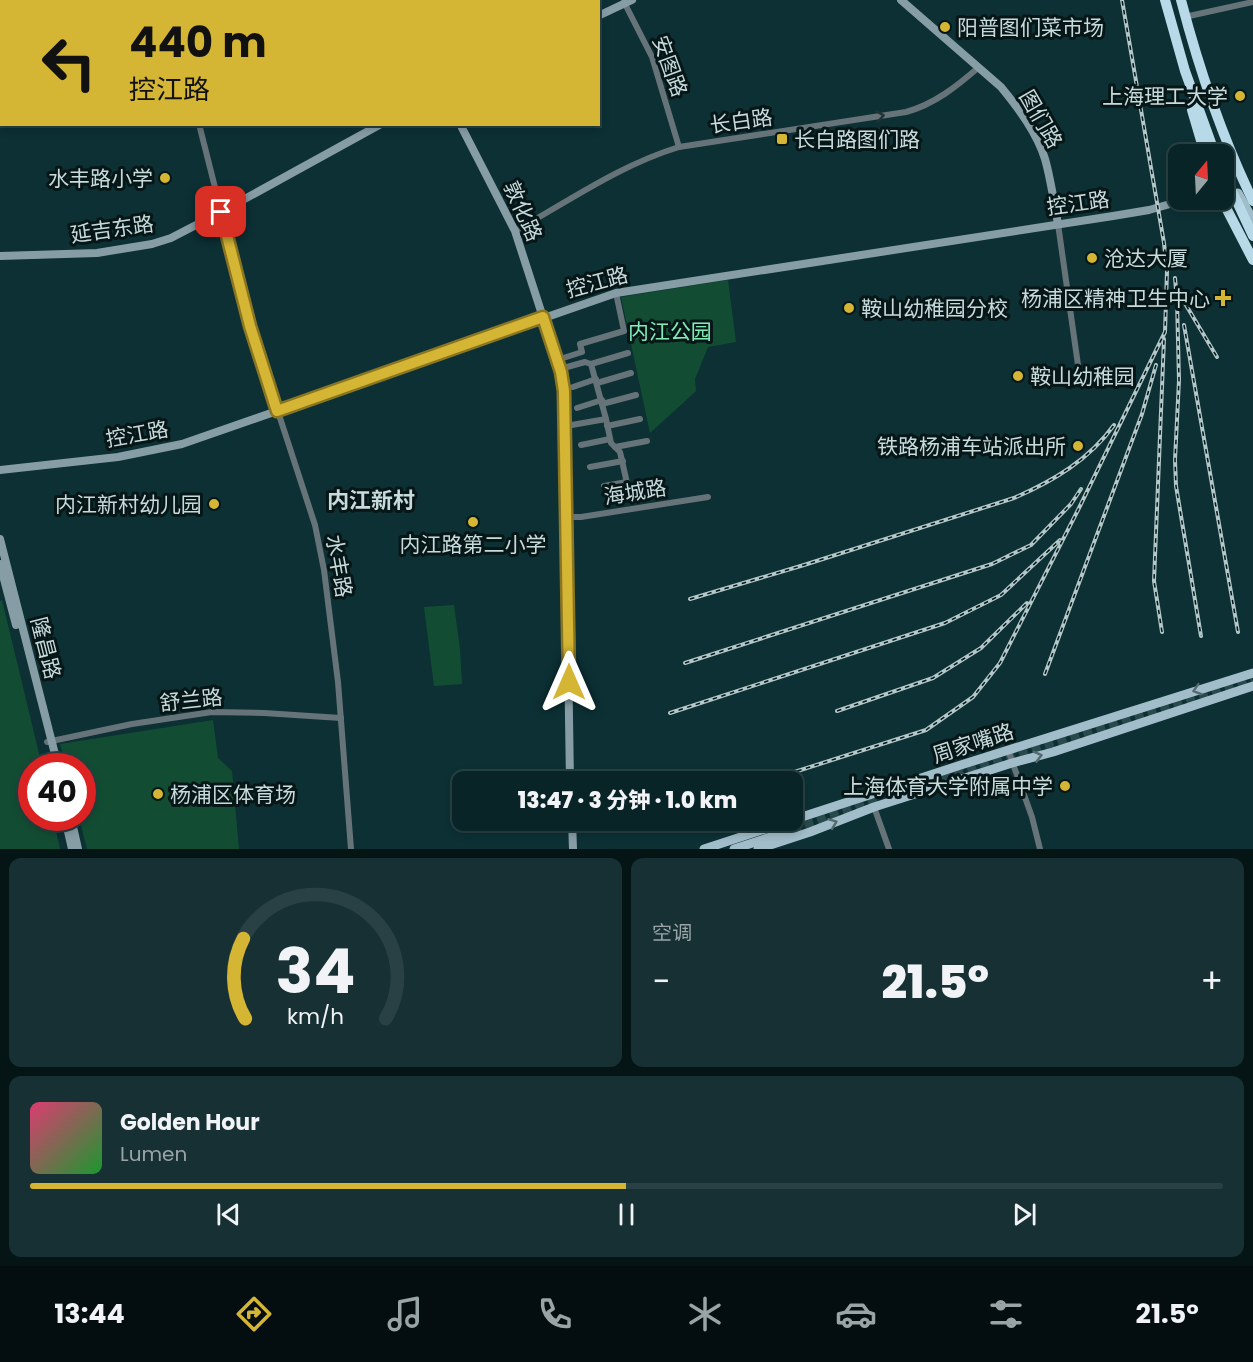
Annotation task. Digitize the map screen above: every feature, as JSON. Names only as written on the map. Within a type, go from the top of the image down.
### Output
[{"type":"highway","points":[[1165,0],[1185,71],[1210,144]]},
{"type":"highway","points":[[1181,0],[1214,108],[1253,201]]},
{"type":"highway","points":[[1185,71],[1193,115],[1202,144]]},
{"type":"highway","points":[[1234,188],[1253,236]]},
{"type":"highway","points":[[1227,210],[1253,260]]},
{"type":"main road","name":"图们路","points":[[902,0],[1001,87],[1015,104],[1039,143],[1049,174],[1058,224]]},
{"type":"main road","points":[[1160,0],[1180,73],[1209,144]]},
{"type":"main road","points":[[1170,0],[1200,104],[1216,144]]},
{"type":"main road","points":[[1176,0],[1221,144]]},
{"type":"main road","points":[[1185,0],[1212,88],[1223,144]]},
{"type":"main road","points":[[600,15],[627,1]]},
{"type":"main road","points":[[1209,102],[1212,88]]},
{"type":"main road","name":"延吉东路","points":[[0,256],[97,253],[140,247],[171,238],[377,126]]},
{"type":"main road","name":"敦化路","points":[[461,126],[515,231],[557,360],[564,391],[570,771]]},
{"type":"main road","points":[[1234,180],[1253,191]]},
{"type":"main road","points":[[1234,183],[1253,208]]},
{"type":"main road","points":[[1234,185],[1253,220]]},
{"type":"main road","points":[[1234,189],[1253,244]]},
{"type":"main road","name":"控江路","points":[[0,470],[118,457],[164,449],[616,293],[1149,210],[1168,205]]},
{"type":"main road","name":"隆昌路","points":[[0,539],[50,753]]},
{"type":"main road","name":"隆昌路","points":[[0,564],[53,753]]},
{"type":"main road","name":"周家嘴路","points":[[803,821],[1008,750],[1253,673]]},
{"type":"main road","name":"周家嘴路","points":[[758,849],[874,807],[1053,752],[1253,686]]},
{"type":"main road","points":[[803,821],[999,758]]},
{"type":"main road","points":[[68,831],[72,849]]},
{"type":"main road","points":[[73,831],[78,849]]},
{"type":"main road","points":[[572,831],[573,849]]},
{"type":"main road","name":"周家嘴路","points":[[704,849],[770,831]]},
{"type":"main road","points":[[734,849],[778,831]]},
{"type":"street","name":"安图路","points":[[627,1],[652,57],[679,147]]},
{"type":"street","points":[[1189,16],[1253,2]]},
{"type":"street","name":"长白路","points":[[515,231],[622,169],[646,158],[679,147],[922,108],[938,99],[979,67]]},
{"type":"street","name":"水丰路","points":[[200,126],[250,326],[320,547],[341,718],[351,849]]},
{"type":"street","name":"图们路","points":[[1058,224],[1079,372]]},
{"type":"street","points":[[557,360],[582,352],[580,344],[624,331],[616,293]]},
{"type":"street","points":[[567,367],[585,362],[591,364],[628,353]]},
{"type":"street","points":[[591,364],[611,443],[620,452],[629,492]]},
{"type":"street","points":[[573,387],[631,373]]},
{"type":"street","points":[[577,408],[636,395]]},
{"type":"street","points":[[566,426],[640,419]]},
{"type":"street","points":[[581,445],[610,439]]},
{"type":"street","points":[[615,447],[648,441]]},
{"type":"street","points":[[590,467],[622,461]]},
{"type":"street","points":[[604,486],[627,482]]},
{"type":"street","name":"海城路","points":[[567,517],[581,517],[708,497]]},
{"type":"street","name":"舒兰路","points":[[49,741],[172,717],[212,712],[254,712],[341,718]]},
{"type":"street","points":[[1008,750],[1032,817],[1040,849]]},
{"type":"street","points":[[874,807],[890,849]]},
{"type":"green space","name":"内江公园","points":[[728,280],[736,342],[708,347],[695,379],[696,391],[650,433],[621,297]]},
{"type":"green space","points":[[2,600],[39,753],[18,753],[18,831],[56,831],[60,849],[0,849],[0,601]]},
{"type":"green space","points":[[454,605],[462,684],[434,686],[424,607]]},
{"type":"green space","name":"杨浦区体育场","points":[[213,720],[218,758],[232,771],[239,849],[87,849],[82,831],[96,831],[96,753],[62,753],[60,744]]},
{"type":"tunnel","points":[[891,797],[1253,681]]},
{"type":"tunnel","points":[[803,826],[878,801]]},
{"type":"railway","points":[[797,771],[926,730],[973,697],[1000,663],[1165,332],[1167,271],[1164,243],[1122,0]]},
{"type":"railway","points":[[1175,278],[1179,380],[1176,486],[1201,636]]},
{"type":"railway","points":[[1177,290],[1217,357]]},
{"type":"railway","points":[[1184,325],[1238,632]]},
{"type":"railway","points":[[1162,632],[1154,581],[1164,339]]},
{"type":"railway","points":[[1045,674],[1142,414],[1156,365]]},
{"type":"railway","points":[[690,599],[1014,498],[1056,477],[1082,459],[1114,425]]},
{"type":"railway","points":[[685,663],[992,564],[1031,545],[1071,504],[1081,489]]},
{"type":"railway","points":[[670,713],[945,623],[1001,595],[1060,540]]},
{"type":"railway","points":[[837,711],[933,678],[981,648],[1027,603]]},
{"type":"place","name":"阳普图们菜市场","points":[[945,27]]},
{"type":"place","name":"上海理工大学","points":[[1240,96]]},
{"type":"place","name":"长白路图们路","points":[[782,139]]},
{"type":"place","name":"水丰路小学","points":[[165,178]]},
{"type":"place","name":"沧达大厦","points":[[1092,258]]},
{"type":"place","name":"杨浦区精神卫生中心","points":[[1223,298]]},
{"type":"place","name":"鞍山幼稚园分校","points":[[849,308]]},
{"type":"place","name":"鞍山幼稚园","points":[[1018,376]]},
{"type":"place","name":"铁路杨浦车站派出所","points":[[1078,446]]},
{"type":"place","name":"内江新村幼儿园","points":[[214,504]]},
{"type":"place","name":"内江路第二小学","points":[[473,522]]},
{"type":"place","name":"上海体育大学附属中学","points":[[1065,786]]},
{"type":"place","name":"杨浦区体育场","points":[[158,794]]},
{"type":"district","name":"内江新村","points":[[371,500]]},
{"type":"route","points":[[221,212],[250,326],[277,411],[543,317],[561,372],[564,391],[569,682]]}]
